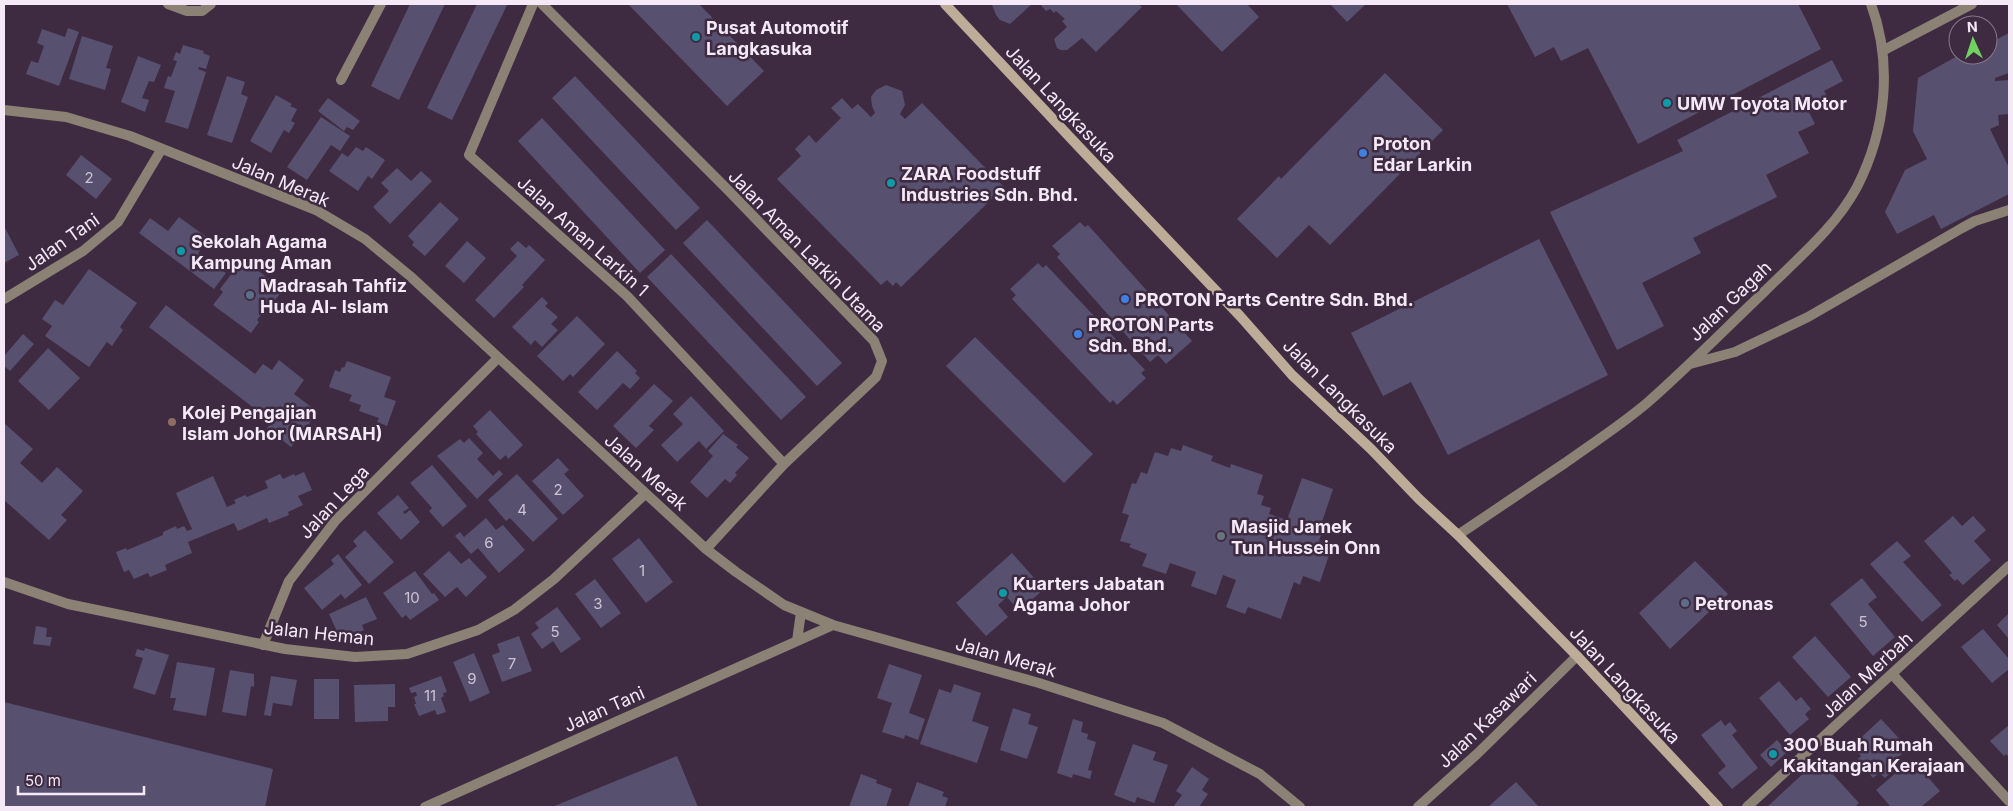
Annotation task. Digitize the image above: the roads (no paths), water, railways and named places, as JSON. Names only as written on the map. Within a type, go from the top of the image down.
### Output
[{"type":"main road","name":"Jalan Langkasuka","points":[[945,4],[1240,316],[1292,375],[1371,449],[1418,499],[1458,535],[1577,656],[1718,807]]},
{"type":"street","points":[[168,4],[187,11],[202,11],[211,4]]},
{"type":"street","points":[[341,80],[381,4]]},
{"type":"street","name":"Jalan Aman Larkin 1","points":[[533,4],[469,155],[627,296],[784,464]]},
{"type":"street","name":"Jalan Aman Larkin Utama","points":[[542,4],[874,341],[882,361],[876,377],[784,464],[706,549]]},
{"type":"street","name":"Jalan Gagah","points":[[1458,535],[1603,436],[1646,403],[1833,225],[1857,187],[1871,153],[1879,122],[1886,72],[1884,50],[1878,23],[1871,4]]},
{"type":"street","points":[[1884,50],[1972,4]]},
{"type":"street","name":"Jalan Merak","points":[[4,110],[66,117],[130,136],[161,150],[316,210],[364,240],[410,276],[706,549],[784,605],[832,625],[1039,683],[1163,723],[1260,774],[1300,807]]},
{"type":"street","name":"Jalan Tani","points":[[4,299],[83,251],[118,222],[161,150]]},
{"type":"street","points":[[1689,364],[1735,352],[1808,317],[1962,228],[1976,221],[2009,210]]},
{"type":"street","name":"Jalan Lega","points":[[263,645],[289,581],[330,527],[498,358]]},
{"type":"street","name":"Jalan Heman","points":[[4,582],[68,604],[263,645],[355,657],[407,654],[478,630],[514,610],[554,580],[645,494]]},
{"type":"street","name":"Jalan Merbah","points":[[1747,807],[2009,566]]},
{"type":"street","points":[[797,641],[801,612]]},
{"type":"street","name":"Jalan Tani","points":[[426,807],[832,625]]},
{"type":"street","name":"Jalan Kasawari","points":[[1418,807],[1478,754],[1577,656]]},
{"type":"street","points":[[1892,674],[2009,801]]},
{"type":"place","name":"Pusat Automotif Langkasuka","points":[[696,37]]},
{"type":"place","name":"UMW Toyota Motor","points":[[1667,103]]},
{"type":"place","name":"Proton Edar Larkin","points":[[1363,153]]},
{"type":"place","name":"ZARA Foodstuff Industries Sdn. Bhd.","points":[[891,183]]},
{"type":"place","name":"Sekolah Agama Kampung Aman","points":[[181,251]]},
{"type":"place","name":"Madrasah Tahfiz Huda Al- Islam","points":[[250,295]]},
{"type":"place","name":"PROTON Parts Centre Sdn. Bhd.","points":[[1125,299]]},
{"type":"place","name":"PROTON Parts Sdn. Bhd.","points":[[1078,334]]},
{"type":"place","name":"Kolej Pengajian Islam Johor (MARSAH)","points":[[172,422]]},
{"type":"place","name":"Masjid Jamek Tun Hussein Onn","points":[[1221,536]]},
{"type":"place","name":"Kuarters Jabatan Agama Johor","points":[[1003,593]]},
{"type":"place","name":"Petronas","points":[[1685,603]]},
{"type":"place","name":"300 Buah Rumah Kakitangan Kerajaan","points":[[1773,754]]}]
